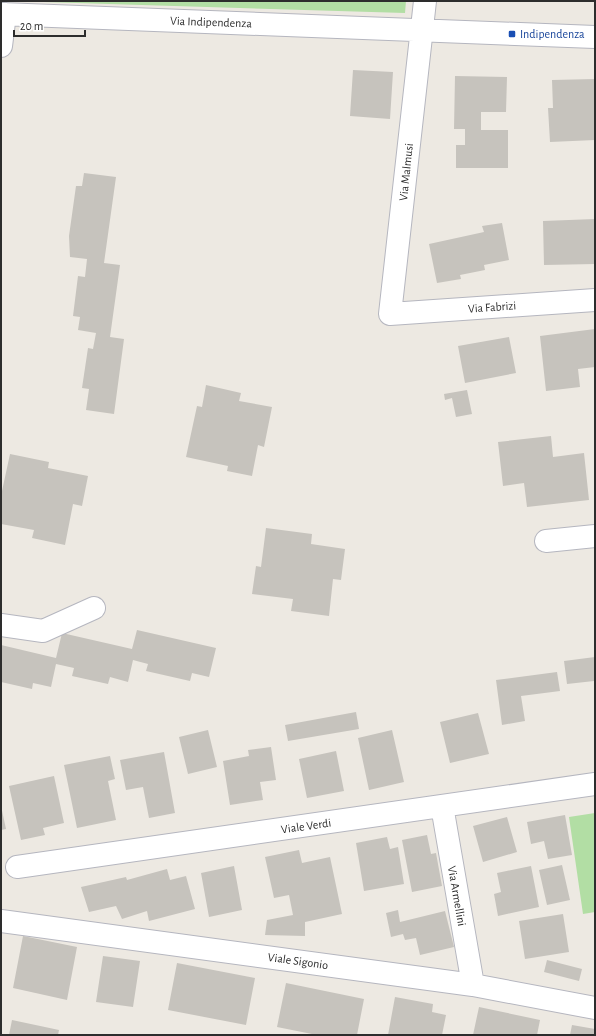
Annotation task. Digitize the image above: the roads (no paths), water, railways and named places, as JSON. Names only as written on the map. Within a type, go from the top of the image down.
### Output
[{"type":"street","points":[[421,30],[425,1]]},
{"type":"street","points":[[2,42],[3,14]]},
{"type":"street","name":"Via Indipendenza","points":[[3,14],[595,37]]},
{"type":"street","name":"Via Malmusi","points":[[390,314],[421,30]]},
{"type":"street","name":"Via Fabrizi","points":[[390,314],[595,300]]},
{"type":"street","points":[[546,541],[595,536]]},
{"type":"street","points":[[1,625],[43,631],[94,608]]},
{"type":"street","name":"Viale Verdi","points":[[17,867],[595,784]]},
{"type":"street","name":"Via Armellini","points":[[442,806],[473,985]]},
{"type":"street","name":"Viale Sigonio","points":[[1,921],[473,985],[595,1008]]},
{"type":"place","name":"Indipendenza","points":[[512,34]]}]
